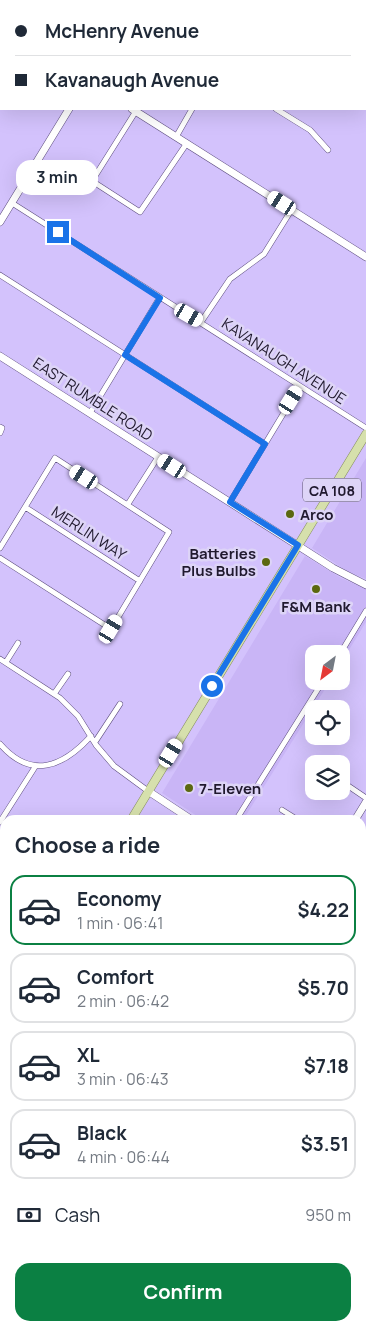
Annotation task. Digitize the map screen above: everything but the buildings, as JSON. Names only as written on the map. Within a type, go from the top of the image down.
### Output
[{"type":"main road","name":"CA 108","points":[[134,815],[366,434]]},
{"type":"street","points":[[0,222],[67,110]]},
{"type":"street","points":[[187,143],[140,212],[92,181],[134,110],[176,137],[187,143],[292,209],[366,257]]},
{"type":"street","points":[[176,137],[191,110]]},
{"type":"street","points":[[278,110],[310,130],[328,150]]},
{"type":"street","name":"KAVANAUGH AVENUE","points":[[12,203],[366,428]]},
{"type":"street","points":[[201,322],[230,279],[264,254],[292,209]]},
{"type":"street","points":[[0,275],[265,444]]},
{"type":"street","points":[[90,413],[160,298]]},
{"type":"street","name":"EAST RUMBLE ROAD","points":[[0,356],[333,568],[366,585]]},
{"type":"street","points":[[230,502],[300,386]]},
{"type":"street","points":[[128,504],[158,457]]},
{"type":"street","points":[[0,548],[55,458],[169,532],[111,629],[0,558]]},
{"type":"street","name":"MERLIN WAY","points":[[25,507],[140,581]]},
{"type":"street","points":[[346,645],[366,612]]},
{"type":"street","points":[[6,662],[18,643]]},
{"type":"street","points":[[0,659],[54,694],[78,716],[95,742],[115,767],[184,815]]},
{"type":"street","points":[[54,694],[68,674]]},
{"type":"street","points":[[239,815],[317,690]]},
{"type":"street","points":[[95,742],[120,704]]},
{"type":"street","points":[[0,744],[7,751],[35,767],[45,767],[61,761],[91,736]]},
{"type":"street","points":[[4,815],[35,767]]},
{"type":"street","points":[[350,787],[366,798]]},
{"type":"street","points":[[358,815],[366,802]]},
{"type":"street","points":[[282,810],[290,815]]},
{"type":"shaded area","points":[[366,458],[366,579],[347,571],[312,548]]},
{"type":"shaded area","points":[[305,556],[341,578],[366,589],[366,622],[350,648],[350,645],[305,645],[305,690],[324,690],[318,700],[305,700],[305,721],[246,815],[195,815],[162,793]]},
{"type":"place","name":"Arco","points":[[290,514]]},
{"type":"place","name":"Batteries Plus Bulbs","points":[[266,562]]},
{"type":"place","name":"F&M Bank","points":[[316,589]]},
{"type":"place","name":"7-Eleven","points":[[189,788]]},
{"type":"route","points":[[58,232],[160,298],[125,355],[265,444],[230,502],[298,545],[212,686]]}]
